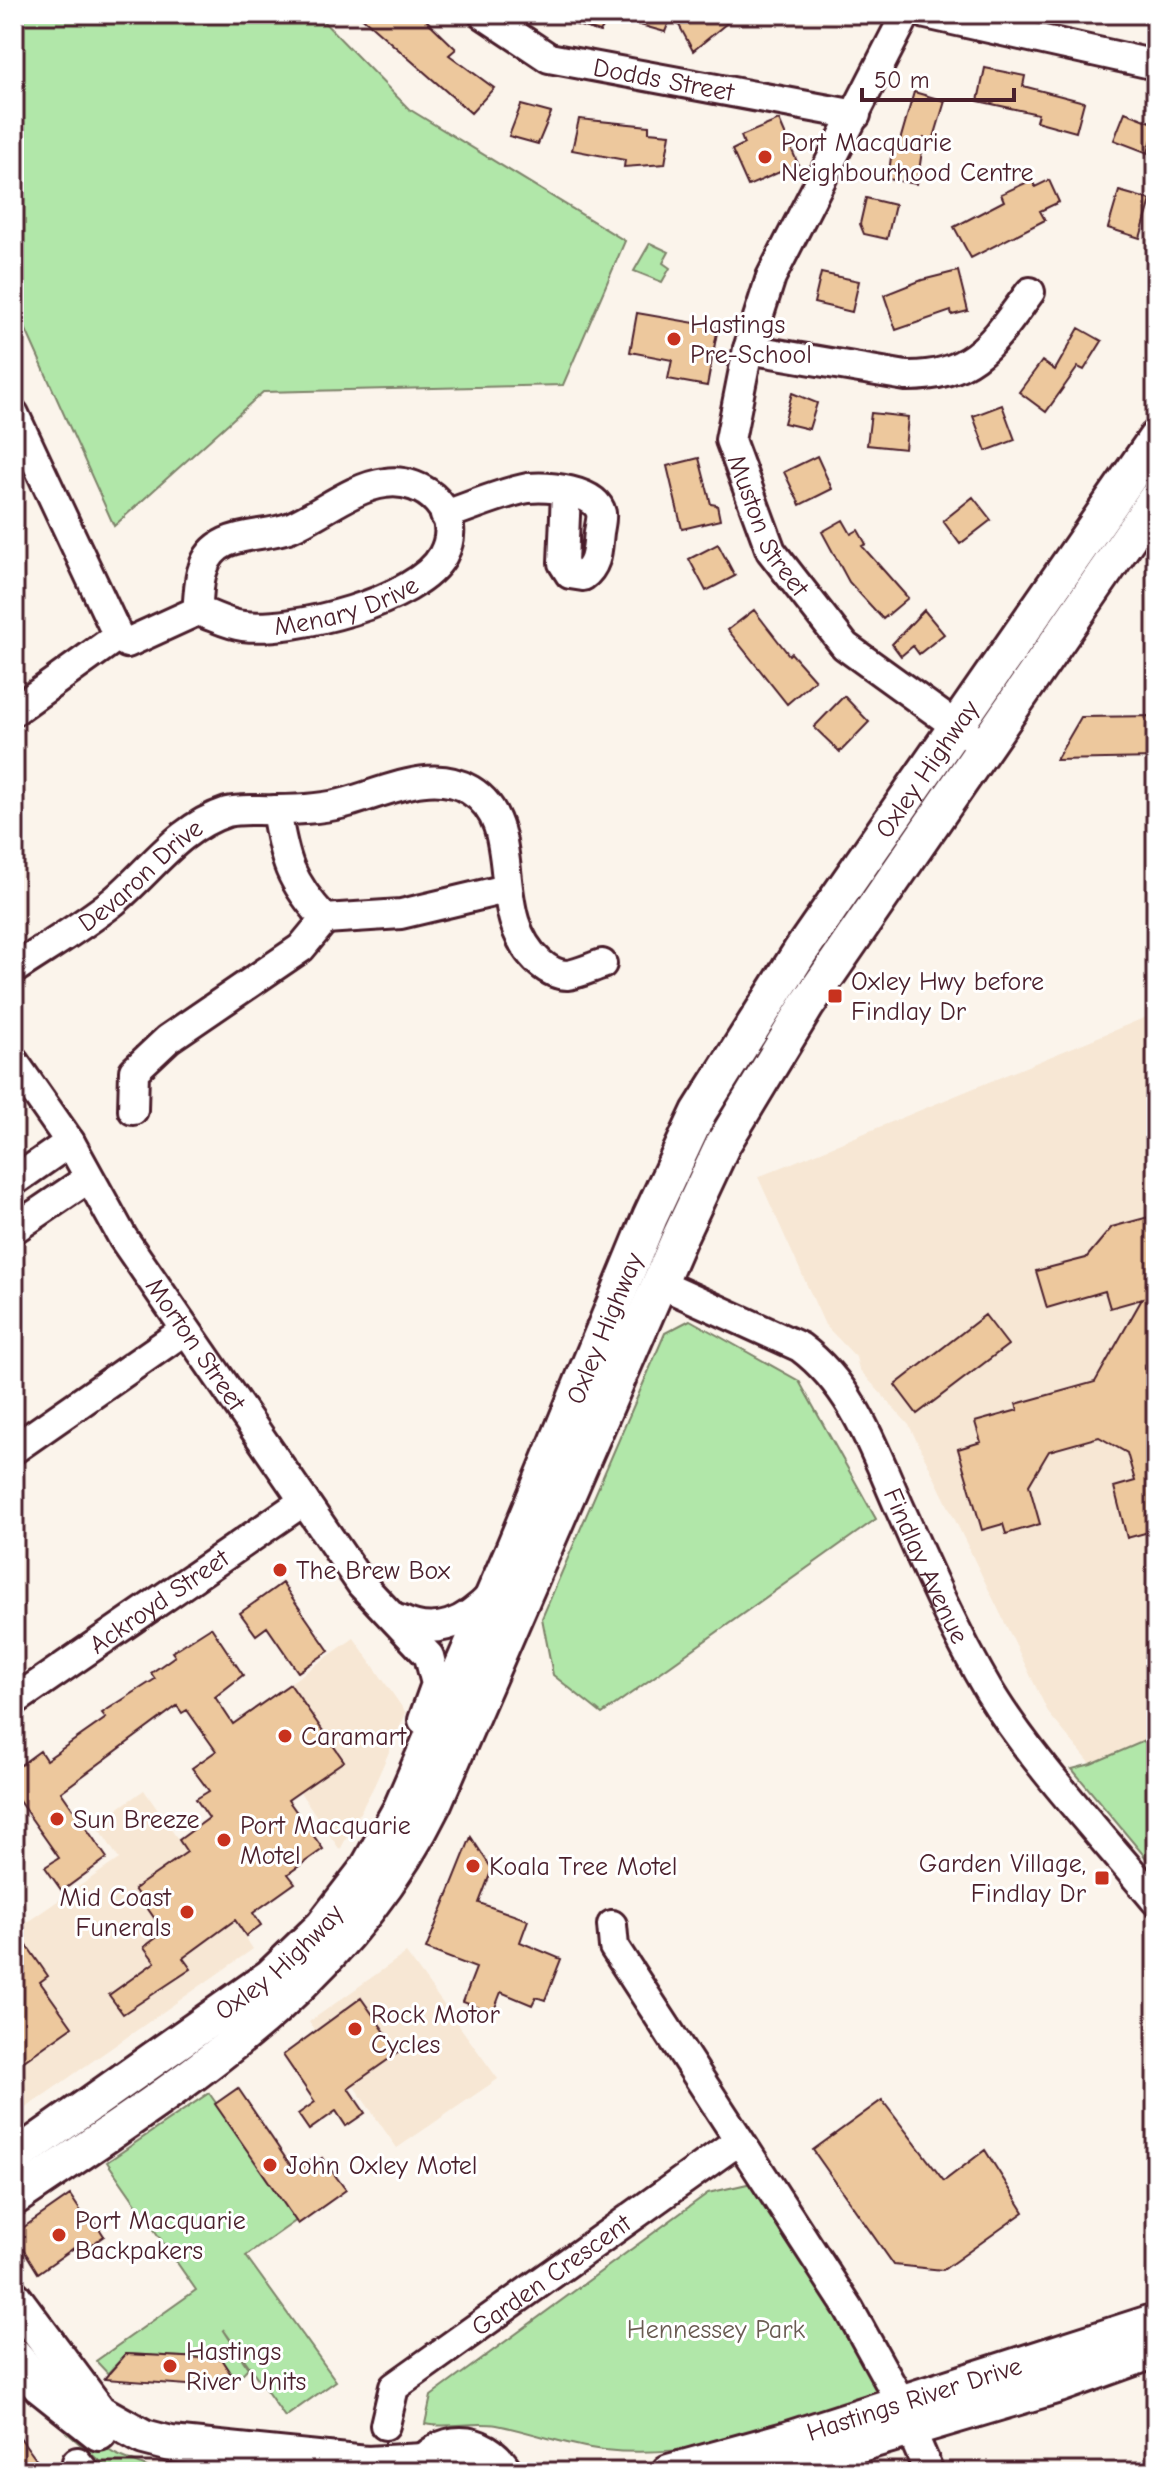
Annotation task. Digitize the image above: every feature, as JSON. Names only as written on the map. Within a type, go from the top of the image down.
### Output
[{"type":"main road","name":"Oxley Highway","points":[[14,2198],[228,2049],[344,1941],[393,1877],[434,1803],[644,1277],[675,1161],[733,1054],[954,725],[1156,438]]},
{"type":"main road","name":"Oxley Highway","points":[[14,2158],[247,1995],[289,1961],[367,1869],[401,1808],[492,1595],[644,1277],[807,1005],[1156,498]]},
{"type":"main road","points":[[14,2298],[99,2412],[144,2437],[171,2444],[421,2467],[435,2452],[461,2444],[487,2451],[506,2472]]},
{"type":"main road","name":"Hastings River Drive","points":[[766,2472],[905,2415],[1156,2321]]},
{"type":"main road","name":"Hastings River Drive","points":[[669,2472],[785,2440],[1059,2385],[1156,2350]]},
{"type":"main road","points":[[14,2356],[69,2411],[121,2447],[152,2460],[229,2471]]},
{"type":"street","name":"Dodds Street","points":[[483,14],[549,58],[856,115]]},
{"type":"street","name":"Muston Street","points":[[906,14],[771,277],[748,349],[730,440],[771,551],[845,646],[985,747]]},
{"type":"street","points":[[926,14],[1156,65]]},
{"type":"street","points":[[748,349],[906,376],[929,376],[965,365],[988,349],[1030,292]]},
{"type":"street","points":[[14,414],[118,636],[127,643],[135,642],[197,611],[202,570],[209,556],[236,537],[292,527],[381,483],[406,481],[425,489],[445,515],[528,489],[566,492]]},
{"type":"street","name":"Menary Drive","points":[[197,611],[241,626],[274,627],[358,610],[407,586],[432,568],[444,554],[448,537],[445,515]]},
{"type":"street","points":[[14,711],[118,636]]},
{"type":"street","name":"Devaron Drive","points":[[14,969],[110,904],[167,847],[196,827],[232,811],[320,808],[415,782],[455,783],[470,790],[492,811],[504,847],[506,889],[525,945],[549,970],[567,975],[602,964]]},
{"type":"street","points":[[276,810],[284,860],[291,875],[325,919]]},
{"type":"street","points":[[133,1110],[134,1071],[168,1039],[301,948],[325,919],[401,914],[506,889]]},
{"type":"street","name":"Morton Street","points":[[14,1062],[70,1142],[123,1238],[362,1585],[417,1639],[435,1672],[436,1684],[409,1755],[414,1774]]},
{"type":"street","points":[[14,1181],[70,1142]]},
{"type":"street","points":[[14,1229],[89,1178]]},
{"type":"street","name":"Findlay Avenue","points":[[644,1277],[770,1330],[800,1347],[817,1359],[843,1390],[865,1427],[949,1617],[991,1695],[1156,1901]]},
{"type":"street","points":[[14,1449],[185,1330]]},
{"type":"street","name":"Ackroyd Street","points":[[14,1701],[304,1501]]},
{"type":"street","name":"Morton Street","points":[[392,1616],[416,1628],[438,1629],[460,1622],[492,1595]]},
{"type":"street","points":[[612,1925],[614,1947],[849,2309],[905,2415],[929,2472]]},
{"type":"street","name":"Garden Crescent","points":[[385,2425],[394,2387],[738,2141]]},
{"type":"shaded area","points":[[1156,1013],[1156,1736],[1091,1764],[1049,1714],[909,1425],[859,1369],[856,1357],[825,1325],[758,1177]]},
{"type":"shaded area","points":[[354,1638],[406,1713],[374,1786],[340,1850],[246,1714]]},
{"type":"shaded area","points":[[144,1790],[253,1949],[14,2116],[14,1931],[119,1859],[96,1824]]},
{"type":"shaded area","points":[[406,1953],[498,2079],[397,2148],[309,2022]]},
{"type":"green space","points":[[14,14],[316,14],[409,109],[625,241],[563,385],[263,392],[114,526],[14,303]]},
{"type":"green space","points":[[650,243],[669,252],[663,263],[670,268],[662,282],[634,271]]},
{"type":"green space","points":[[690,1320],[799,1381],[876,1519],[602,1714],[553,1675],[542,1618],[665,1333]]},
{"type":"green space","points":[[1156,1736],[1156,1870],[1072,1769]]},
{"type":"green space","points":[[209,2093],[297,2220],[246,2256],[336,2381],[285,2417],[223,2329],[248,2368],[229,2388],[234,2379],[220,2359],[126,2354],[109,2372],[113,2379],[96,2361],[196,2290],[107,2162]]},
{"type":"green space","name":"Hennessey Park","points":[[752,2183],[868,2353],[886,2410],[745,2440],[638,2452],[590,2448],[497,2425],[425,2424],[431,2396],[708,2193]]},
{"type":"green space","points":[[64,2423],[115,2454],[159,2472],[112,2472],[66,2432]]},
{"type":"building","points":[[358,14],[420,14],[456,49],[449,55],[494,88],[471,113]]},
{"type":"building","points":[[555,14],[613,14],[600,32],[554,18]]},
{"type":"building","points":[[620,14],[672,14],[665,32],[619,19]]},
{"type":"building","points":[[673,14],[721,14],[727,23],[693,51]]},
{"type":"building","points":[[985,68],[1025,76],[1023,86],[1084,102],[1076,132],[1036,121],[1038,114],[978,101]]},
{"type":"building","points":[[914,92],[945,101],[933,141],[924,138],[917,184],[888,179],[893,143],[899,144]]},
{"type":"building","points":[[521,105],[551,113],[538,144],[509,136]]},
{"type":"building","points":[[1125,112],[1156,124],[1148,153],[1114,140]]},
{"type":"building","points":[[579,119],[649,126],[649,132],[670,134],[665,164],[624,167],[625,160],[572,150]]},
{"type":"building","name":"Port Macquarie Neighbourhood Centre","points":[[779,120],[798,164],[748,186],[732,150],[744,144],[741,136]]},
{"type":"building","points":[[1032,180],[1035,187],[1049,180],[1059,202],[1040,211],[1045,220],[971,258],[954,227],[1004,201],[1001,194]]},
{"type":"building","points":[[1119,191],[1151,200],[1140,238],[1108,228]]},
{"type":"building","points":[[866,198],[895,205],[887,239],[864,234],[860,224]]},
{"type":"building","points":[[958,271],[968,311],[952,315],[951,311],[896,330],[884,295],[922,280]]},
{"type":"building","points":[[821,273],[859,281],[852,312],[814,303]]},
{"type":"building","name":"Hastings Pre-School","points":[[637,313],[718,327],[707,386],[668,379],[672,360],[630,352]]},
{"type":"building","points":[[1079,328],[1102,341],[1084,370],[1078,367],[1046,412],[1019,392],[1042,361],[1055,370]]},
{"type":"building","points":[[792,393],[817,403],[809,429],[784,423]]},
{"type":"building","points":[[1002,405],[1015,440],[986,451],[973,416]]},
{"type":"building","points":[[871,413],[908,417],[905,449],[867,445]]},
{"type":"building","points":[[817,456],[832,489],[800,505],[784,472]]},
{"type":"building","points":[[699,458],[711,504],[717,505],[720,520],[682,529],[667,466]]},
{"type":"building","points":[[973,497],[991,520],[960,544],[943,521]]},
{"type":"building","points":[[843,520],[851,534],[858,530],[866,544],[862,546],[908,598],[883,619],[849,582],[822,532]]},
{"type":"building","points":[[718,544],[735,576],[706,591],[689,559]]},
{"type":"building","points":[[754,610],[789,655],[791,653],[815,680],[787,704],[728,630]]},
{"type":"building","points":[[924,610],[944,634],[919,654],[913,646],[901,656],[892,644]]},
{"type":"building","points":[[844,696],[869,722],[840,752],[814,727]]},
{"type":"building","points":[[1156,716],[1156,758],[1056,760],[1081,717]]},
{"type":"building","points":[[1156,1215],[1156,1361],[1144,1365],[1156,1405],[1156,1530],[1127,1538],[1114,1487],[1135,1481],[1127,1453],[1099,1437],[1049,1451],[1029,1485],[1040,1524],[1006,1534],[1003,1524],[982,1530],[958,1449],[981,1442],[975,1422],[1018,1410],[1016,1404],[1095,1382],[1142,1299],[1110,1308],[1105,1291],[1047,1308],[1036,1271],[1086,1258],[1112,1227]]},
{"type":"building","points":[[985,1315],[1008,1345],[917,1414],[895,1385]]},
{"type":"building","points":[[282,1583],[329,1651],[298,1672],[267,1627],[256,1635],[240,1613]]},
{"type":"building","points":[[211,1627],[243,1675],[215,1697],[233,1724],[290,1684],[344,1761],[288,1800],[323,1849],[288,1874],[295,1883],[253,1913],[261,1925],[246,1936],[235,1920],[183,1958],[191,1969],[123,2014],[109,1995],[155,1962],[144,1947],[164,1932],[134,1889],[187,1852],[179,1840],[209,1818],[196,1799],[209,1791],[192,1768],[216,1751],[187,1710],[182,1713],[177,1706],[61,1792],[107,1858],[62,1891],[45,1867],[59,1858],[14,1794],[14,1770],[40,1751],[46,1760],[106,1718],[102,1713],[155,1679],[151,1673],[175,1656],[172,1652]]},
{"type":"building","points":[[471,1837],[492,1869],[479,1903],[528,1920],[520,1942],[561,1959],[545,2000],[536,1997],[532,2005],[501,1992],[493,2013],[463,2002],[476,1968],[426,1949]]},
{"type":"building","points":[[14,1927],[48,1976],[40,1982],[72,2027],[14,2068]]},
{"type":"building","points":[[361,1998],[399,2052],[348,2088],[365,2113],[346,2126],[336,2111],[309,2130],[298,2114],[315,2102],[283,2055]]},
{"type":"building","points":[[238,2088],[295,2172],[315,2157],[318,2161],[322,2158],[346,2190],[298,2224],[215,2104]]},
{"type":"building","points":[[882,2100],[944,2181],[985,2150],[1024,2212],[943,2270],[894,2265],[813,2150]]},
{"type":"building","name":"Port Macquarie Backpakers","points":[[70,2195],[86,2219],[93,2219],[104,2236],[78,2254],[74,2248],[38,2273],[14,2234]]},
{"type":"building","name":"Hastings River Units","points":[[126,2354],[221,2359],[234,2379],[229,2388],[104,2379]]},
{"type":"building","points":[[14,2429],[45,2472],[14,2472]]},
{"type":"place","name":"Port Macquarie Neighbourhood Centre","points":[[765,157]]},
{"type":"place","name":"Hastings Pre-School","points":[[674,339]]},
{"type":"place","name":"Oxley Hwy before Findlay Dr","points":[[835,996]]},
{"type":"place","name":"The Brew Box","points":[[280,1570]]},
{"type":"place","name":"Caramart","points":[[285,1736]]},
{"type":"place","name":"Sun Breeze","points":[[57,1819]]},
{"type":"place","name":"Port Macquarie Motel","points":[[224,1840]]},
{"type":"place","name":"Koala Tree Motel","points":[[473,1866]]},
{"type":"place","name":"Garden Village, Findlay Dr","points":[[1102,1878]]},
{"type":"place","name":"Mid Coast Funerals","points":[[187,1912]]},
{"type":"place","name":"Rock Motor Cycles","points":[[355,2029]]},
{"type":"place","name":"John Oxley Motel","points":[[270,2165]]},
{"type":"place","name":"Port Macquarie Backpakers","points":[[59,2235]]},
{"type":"place","name":"Hastings River Units","points":[[170,2366]]}]
